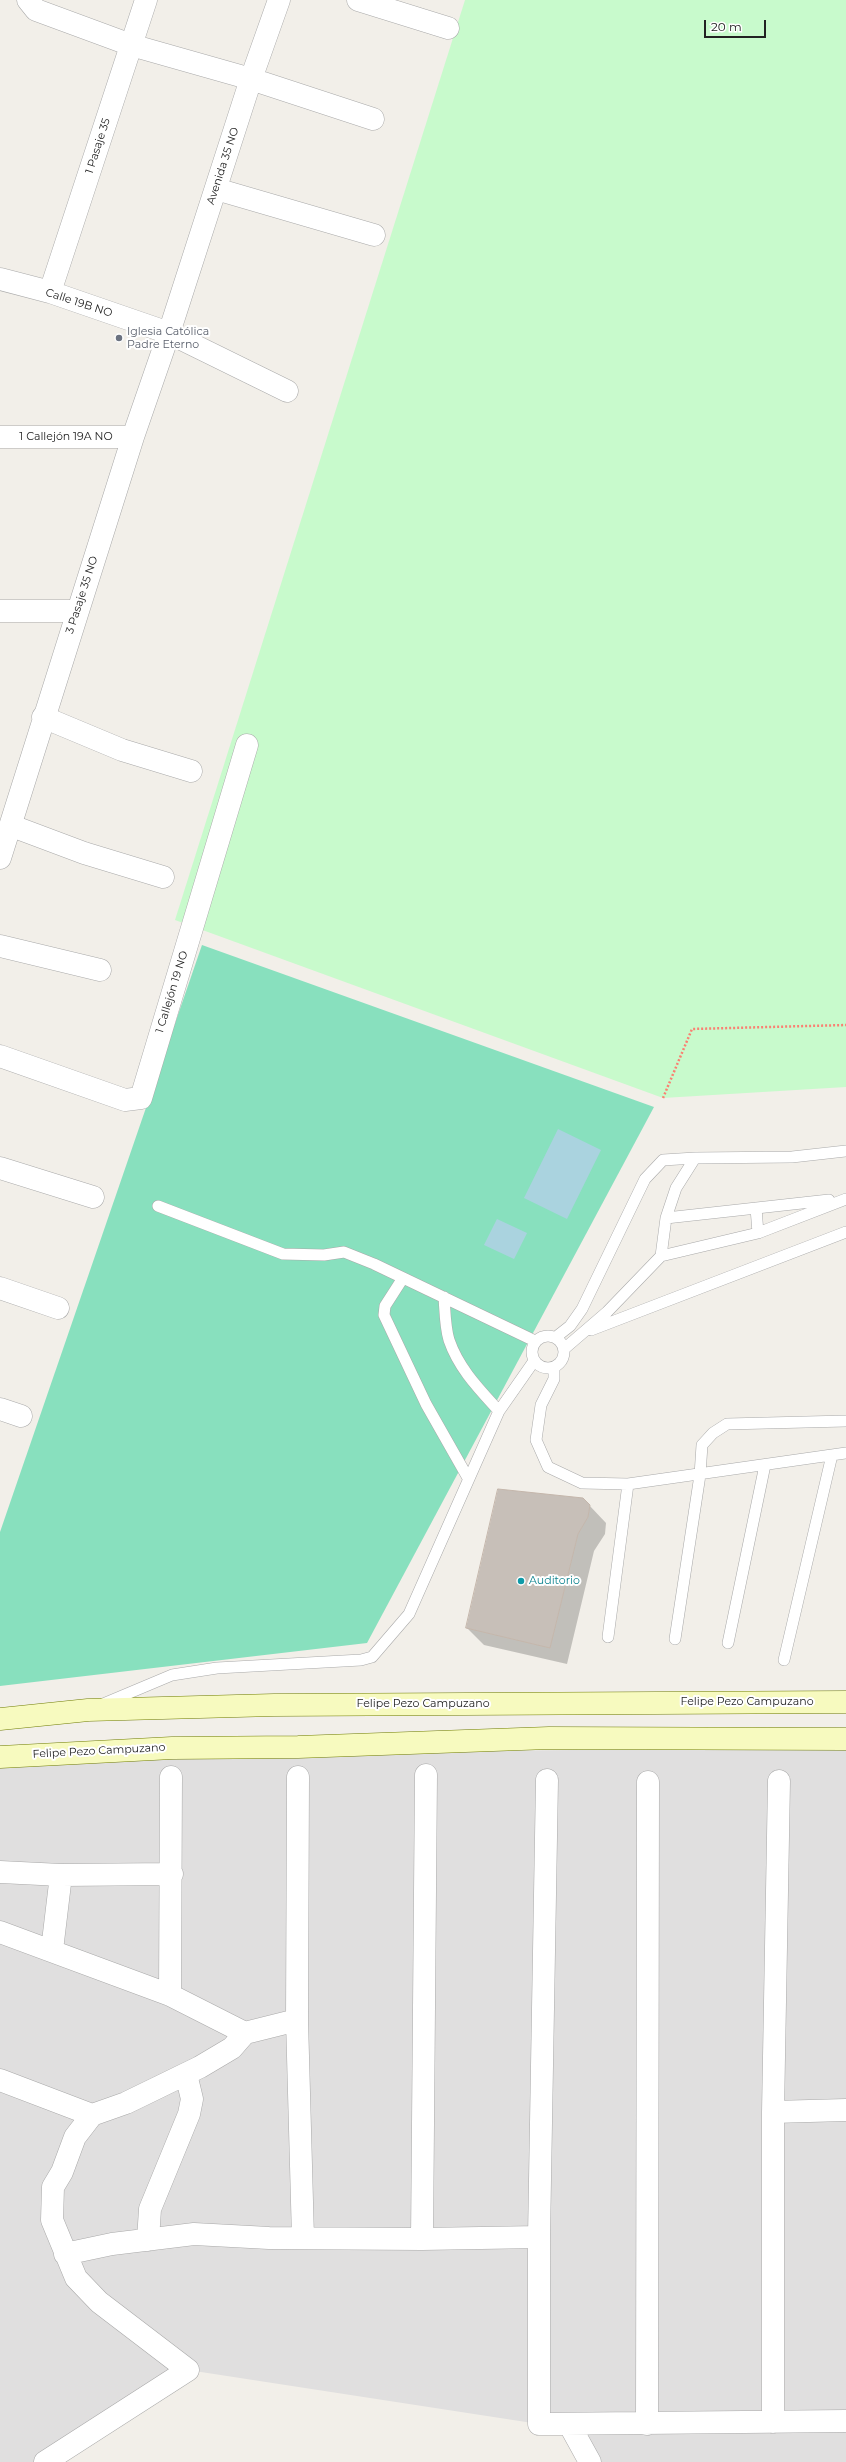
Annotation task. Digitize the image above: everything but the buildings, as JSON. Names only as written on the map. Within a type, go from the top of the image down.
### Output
[{"type":"main road","name":"Felipe Pezo Campuzano","points":[[0,1719],[88,1710],[282,1705],[846,1702]]},
{"type":"main road","name":"Felipe Pezo Campuzano","points":[[0,1757],[172,1748],[391,1745],[549,1738],[846,1739]]},
{"type":"street","points":[[28,0],[36,10],[131,45],[251,79],[373,119]]},
{"type":"street","name":"1 Pasaje 35","points":[[50,292],[146,0]]},
{"type":"street","name":"Avenida 35 NO","points":[[170,333],[251,79],[279,0]]},
{"type":"street","points":[[358,0],[448,28]]},
{"type":"street","points":[[216,189],[374,235]]},
{"type":"street","name":"Calle 19B NO","points":[[0,279],[50,292],[170,333],[287,392]]},
{"type":"street","name":"3 Pasaje 35 NO","points":[[0,858],[12,826],[43,718],[132,438],[170,333]]},
{"type":"street","name":"1 Callejón 19A NO","points":[[0,436],[132,438]]},
{"type":"street","points":[[0,611],[77,611]]},
{"type":"street","points":[[43,718],[122,750],[191,771]]},
{"type":"street","name":"1 Callejón 19 NO","points":[[0,1056],[125,1100],[141,1098],[247,745]]},
{"type":"street","points":[[12,826],[84,853],[163,877]]},
{"type":"street","points":[[0,946],[100,970]]},
{"type":"street","points":[[0,1168],[93,1197]]},
{"type":"street","points":[[0,1288],[58,1308]]},
{"type":"street","points":[[0,1409],[21,1416]]},
{"type":"street","points":[[422,2239],[426,1775]]},
{"type":"street","points":[[170,1995],[172,1874],[171,1777]]},
{"type":"street","points":[[298,1777],[297,2020],[303,2238]]},
{"type":"street","points":[[547,1780],[539,2237],[539,2424],[846,2421]]},
{"type":"street","points":[[773,2422],[773,2112],[779,1781]]},
{"type":"street","points":[[647,2424],[648,1782]]},
{"type":"street","points":[[0,1872],[60,1875],[172,1874]]},
{"type":"street","points":[[52,1950],[60,1875]]},
{"type":"street","points":[[0,1932],[170,1995],[245,2033]]},
{"type":"street","points":[[45,2462],[188,2370],[99,2302],[76,2278],[52,2220],[53,2187],[62,2172],[75,2137],[92,2115],[126,2103],[186,2074],[232,2048],[245,2033],[297,2020]]},
{"type":"street","points":[[148,2240],[150,2209],[189,2114],[192,2099],[186,2074]]},
{"type":"street","points":[[0,2080],[92,2115]]},
{"type":"street","points":[[773,2112],[846,2110]]},
{"type":"street","points":[[65,2254],[112,2244],[194,2234],[303,2238],[422,2239],[539,2237]]},
{"type":"street","points":[[569,2424],[590,2462]]},
{"type":"lane","points":[[556,1337],[570,1326],[582,1309],[645,1179],[663,1160],[696,1158],[792,1157],[846,1151]]},
{"type":"lane","points":[[661,1256],[666,1218],[676,1188],[696,1158]]},
{"type":"lane","points":[[666,1218],[844,1199]]},
{"type":"lane","points":[[564,1349],[585,1332],[661,1256],[758,1233],[844,1199]]},
{"type":"lane","points":[[158,1206],[283,1254],[324,1255],[344,1252],[444,1297],[535,1341]]},
{"type":"lane","points":[[756,1208],[758,1233]]},
{"type":"lane","points":[[585,1332],[846,1232]]},
{"type":"lane","points":[[403,1278],[385,1306],[384,1315],[426,1404],[468,1478]]},
{"type":"lane","points":[[444,1297],[449,1339],[457,1356],[466,1374],[499,1411]]},
{"type":"lane","points":[[554,1367],[540,1366],[534,1361],[532,1347],[535,1341],[549,1335],[556,1337],[564,1349],[564,1356],[554,1367],[554,1378],[540,1405],[536,1440],[548,1466],[582,1483],[628,1484],[700,1475],[846,1453]]},
{"type":"lane","points":[[88,1710],[172,1675],[217,1668],[361,1660],[372,1657],[409,1614],[499,1411],[534,1361]]},
{"type":"lane","points":[[675,1639],[700,1475],[702,1446],[713,1434],[727,1424],[846,1421]]},
{"type":"lane","points":[[784,1660],[832,1455]]},
{"type":"lane","points":[[728,1643],[765,1465]]},
{"type":"lane","points":[[608,1637],[628,1484]]},
{"type":"path","points":[[663,1098],[692,1028],[846,1025]]},
{"type":"shaded area","points":[[846,1747],[846,2462],[590,2462],[569,2424],[539,2424],[188,2370],[36,2462],[0,2462],[0,1763],[111,1755]]},
{"type":"green space","points":[[465,0],[846,0],[846,1087],[663,1098],[175,920]]},
{"type":"green space","points":[[202,945],[654,1107],[367,1643],[0,1686],[0,1532]]},
{"type":"water","points":[[558,1129],[601,1150],[567,1219],[524,1198]]},
{"type":"water","points":[[497,1219],[527,1233],[514,1259],[484,1245]]},
{"type":"place","name":"Iglesia Católica Padre Eterno","points":[[119,338]]},
{"type":"place","name":"Auditorio","points":[[521,1581]]}]
